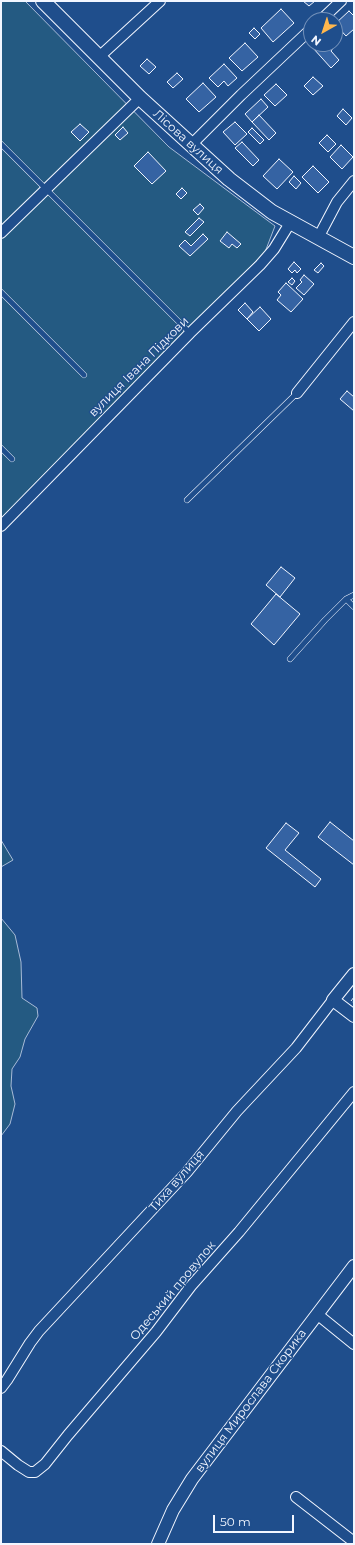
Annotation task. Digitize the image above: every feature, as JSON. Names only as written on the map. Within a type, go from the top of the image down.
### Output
[{"type":"main road","name":"Лісова вулиця","points":[[43,1],[140,98],[191,145],[247,193],[290,222],[354,257]]},
{"type":"street","points":[[99,57],[160,1]]},
{"type":"street","points":[[329,12],[341,1]]},
{"type":"street","points":[[191,145],[303,37]]},
{"type":"street","points":[[1,233],[140,98]]},
{"type":"street","points":[[318,238],[337,202],[354,181]]},
{"type":"street","name":"вулиця Івана Підкови","points":[[1,526],[190,333],[268,256],[290,222]]},
{"type":"street","points":[[297,394],[354,322]]},
{"type":"street","name":"Тиха вулиця","points":[[1,1388],[39,1331],[187,1172],[237,1111],[296,1048],[354,974]]},
{"type":"street","points":[[334,1000],[354,1016]]},
{"type":"street","name":"Одеський провулок","points":[[1,1451],[18,1466],[29,1472],[39,1470],[45,1464],[156,1332],[192,1286],[240,1232],[354,1092]]},
{"type":"street","name":"вулиця Мирослава Скорика","points":[[158,1544],[173,1510],[192,1479],[354,1266]]},
{"type":"street","points":[[317,1314],[354,1344]]},
{"type":"street","points":[[296,1497],[354,1542]]},
{"type":"lane","points":[[1,144],[190,333]]},
{"type":"lane","points":[[1,292],[84,375]]},
{"type":"lane","points":[[187,500],[297,394]]},
{"type":"lane","points":[[1,448],[12,459]]},
{"type":"lane","points":[[290,659],[346,599],[354,594]]},
{"type":"lane","points":[[346,599],[354,607]]},
{"type":"shaded area","points":[[1,1],[25,1],[169,147],[275,226],[265,252],[1,518]]},
{"type":"shaded area","points":[[1,840],[13,860],[1,867]]},
{"type":"shaded area","points":[[1,918],[15,935],[21,962],[22,998],[37,1008],[38,1016],[25,1039],[20,1057],[12,1069],[11,1086],[15,1104],[10,1124],[1,1136]]},
{"type":"building","points":[[303,1],[315,1],[309,6]]},
{"type":"building","points":[[281,9],[294,23],[273,42],[261,28]]},
{"type":"building","points":[[349,11],[354,16],[354,29],[346,36],[343,33],[343,17]]},
{"type":"building","points":[[254,28],[260,34],[255,39],[249,33]]},
{"type":"building","points":[[245,43],[258,57],[242,71],[229,58]]},
{"type":"building","points":[[317,52],[332,52],[339,60],[331,68]]},
{"type":"building","points":[[147,59],[156,67],[149,74],[140,66]]},
{"type":"building","points":[[224,64],[237,78],[228,86],[224,81],[218,87],[209,78]]},
{"type":"building","points":[[177,73],[183,79],[173,88],[167,82]]},
{"type":"building","points":[[313,77],[323,86],[313,95],[304,86]]},
{"type":"building","points":[[203,83],[216,97],[199,112],[186,99]]},
{"type":"building","points":[[276,84],[287,95],[275,106],[264,95]]},
{"type":"building","points":[[261,99],[268,107],[252,122],[245,114]]},
{"type":"building","points":[[343,109],[352,118],[346,125],[337,116]]},
{"type":"building","points":[[259,115],[276,133],[269,140],[252,122]]},
{"type":"building","points":[[235,122],[247,134],[235,145],[223,132]]},
{"type":"building","points":[[80,124],[89,132],[80,141],[71,132]]},
{"type":"building","points":[[123,127],[128,133],[120,140],[115,135]]},
{"type":"building","points":[[252,128],[264,140],[260,144],[248,132]]},
{"type":"building","points":[[327,135],[336,144],[328,152],[319,143]]},
{"type":"building","points":[[242,142],[259,160],[253,166],[235,148]]},
{"type":"building","points":[[341,145],[353,157],[342,169],[330,157]]},
{"type":"building","points":[[148,152],[166,171],[152,184],[134,166]]},
{"type":"building","points":[[279,159],[293,172],[277,189],[263,176]]},
{"type":"building","points":[[313,166],[329,182],[318,193],[302,177]]},
{"type":"building","points":[[294,176],[301,183],[296,189],[289,182]]},
{"type":"building","points":[[182,188],[187,193],[181,199],[176,194]]},
{"type":"building","points":[[200,204],[204,208],[198,215],[193,210]]},
{"type":"building","points":[[199,218],[204,222],[190,236],[185,232]]},
{"type":"building","points":[[227,232],[241,244],[237,248],[232,244],[229,248],[220,241]]},
{"type":"building","points":[[203,234],[208,239],[190,256],[179,246],[185,240],[191,246]]},
{"type":"building","points":[[294,262],[301,269],[297,273],[295,270],[292,273],[288,269]]},
{"type":"building","points":[[321,263],[324,266],[318,273],[314,270]]},
{"type":"building","points":[[304,275],[314,284],[304,295],[296,288],[302,282],[300,280]]},
{"type":"building","points":[[292,278],[295,281],[292,285],[288,282]]},
{"type":"building","points":[[286,283],[303,299],[291,312],[277,300],[281,295],[278,292]]},
{"type":"building","points":[[245,303],[253,312],[247,319],[238,310]]},
{"type":"building","points":[[260,307],[271,319],[259,331],[247,319]]},
{"type":"building","points":[[347,391],[354,397],[354,411],[340,399]]},
{"type":"building","points":[[281,567],[295,578],[280,597],[266,585]]},
{"type":"building","points":[[276,594],[300,614],[274,645],[251,624]]},
{"type":"building","points":[[330,822],[354,841],[354,865],[318,837]]},
{"type":"building","points":[[286,823],[299,833],[285,850],[321,879],[315,887],[266,848]]},
{"type":"fence","points":[[354,997],[351,1001],[354,1003]]}]
